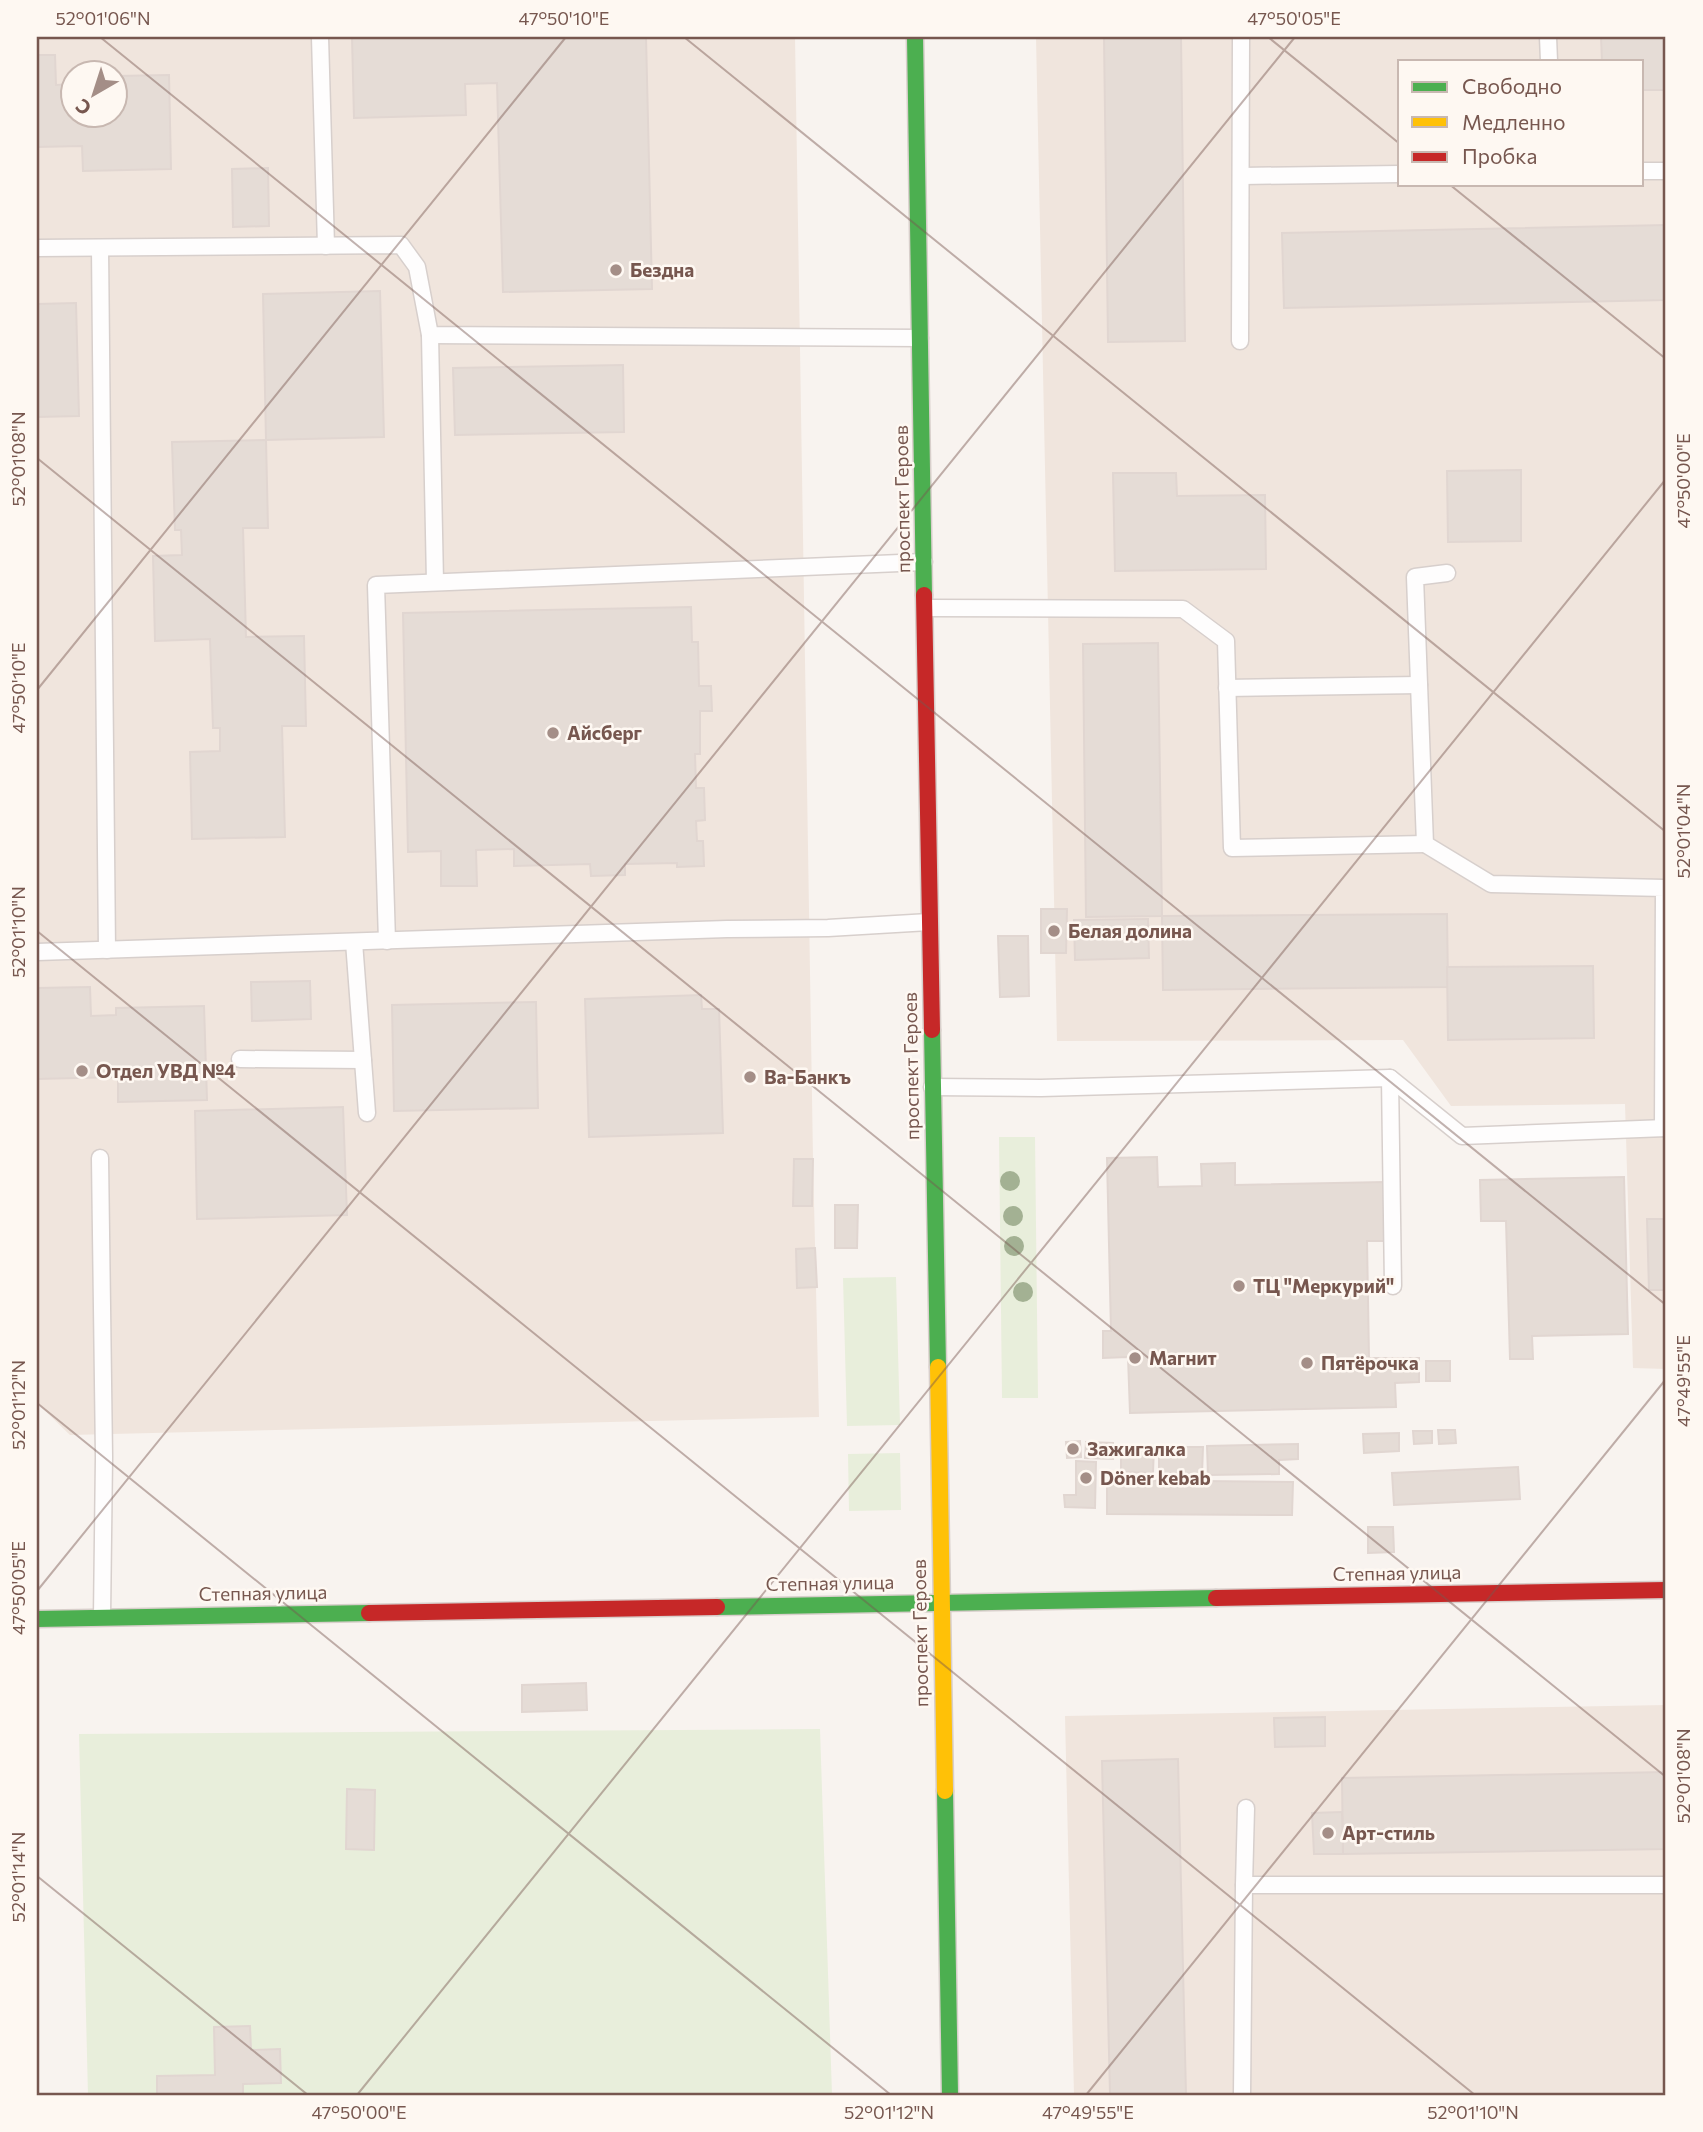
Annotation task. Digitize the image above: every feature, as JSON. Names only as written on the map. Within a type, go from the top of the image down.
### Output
[{"type":"street","name":"проспект Героев","points":[[915,37],[950,2095]]},
{"type":"street","name":"Степная улица","points":[[37,1619],[1666,1590]]},
{"type":"lane","points":[[320,37],[326,246]]},
{"type":"lane","points":[[1240,341],[1241,37]]},
{"type":"lane","points":[[1548,37],[1549,60]]},
{"type":"lane","points":[[1644,171],[1666,171]]},
{"type":"lane","points":[[1242,176],[1398,174]]},
{"type":"lane","points":[[37,248],[401,246],[417,267],[430,335],[435,582]]},
{"type":"lane","points":[[100,248],[107,950]]},
{"type":"lane","points":[[430,335],[920,338]]},
{"type":"lane","points":[[387,941],[376,585],[924,562]]},
{"type":"lane","points":[[1424,844],[1415,577],[1447,573]]},
{"type":"lane","points":[[925,608],[1183,609],[1226,641],[1231,848],[1424,844],[1490,884],[1665,888],[1665,1128],[1462,1136],[1390,1078],[1041,1088],[932,1087]]},
{"type":"lane","points":[[1227,688],[1419,685]]},
{"type":"lane","points":[[37,952],[828,928],[929,922]]},
{"type":"lane","points":[[354,942],[367,1113]]},
{"type":"lane","points":[[240,1059],[363,1060]]},
{"type":"lane","points":[[1390,1078],[1393,1286]]},
{"type":"lane","points":[[100,1158],[104,1457],[102,1617]]},
{"type":"lane","points":[[1242,2095],[1246,1808]]},
{"type":"lane","points":[[1244,1885],[1666,1885]]},
{"type":"shaded area","points":[[37,37],[795,37],[819,1417],[70,1435],[37,1403]]},
{"type":"shaded area","points":[[1036,37],[1666,37],[1666,1369],[1633,1368],[1625,1104],[1451,1106],[1403,1040],[1057,1041]]},
{"type":"shaded area","points":[[1666,1705],[1666,2095],[1074,2095],[1065,1716]]},
{"type":"green space","points":[[999,1137],[1035,1137],[1038,1398],[1002,1398]]},
{"type":"green space","points":[[896,1277],[900,1425],[847,1426],[843,1278]]},
{"type":"green space","points":[[900,1453],[901,1510],[849,1511],[848,1454]]},
{"type":"green space","points":[[820,1729],[832,2095],[88,2095],[79,1734]]},
{"type":"building","points":[[352,37],[646,37],[652,289],[503,292],[497,83],[465,84],[466,115],[354,118]]},
{"type":"building","points":[[1104,37],[1181,37],[1185,341],[1108,342]]},
{"type":"building","points":[[1601,37],[1666,37],[1666,90],[1644,90],[1644,60],[1602,60]]},
{"type":"building","points":[[37,55],[55,55],[56,85],[60,85],[60,130],[130,130],[130,76],[169,75],[171,169],[83,171],[82,146],[37,147]]},
{"type":"building","points":[[268,168],[269,226],[233,227],[232,169]]},
{"type":"building","points":[[1666,225],[1666,300],[1284,308],[1282,233]]},
{"type":"building","points":[[380,291],[384,437],[266,440],[263,294]]},
{"type":"building","points":[[76,303],[79,416],[37,417],[37,304]]},
{"type":"building","points":[[623,365],[624,432],[455,435],[453,368]]},
{"type":"building","points":[[266,440],[268,528],[243,528],[246,637],[304,636],[306,726],[282,726],[285,837],[192,839],[190,752],[220,751],[220,728],[213,728],[210,639],[155,641],[153,556],[182,555],[181,530],[175,530],[172,442]]},
{"type":"building","points":[[1521,470],[1521,541],[1448,542],[1447,471]]},
{"type":"building","points":[[1113,473],[1176,473],[1177,496],[1265,495],[1266,569],[1115,571]]},
{"type":"building","name":"Айсберг","points":[[691,607],[692,642],[698,642],[699,686],[711,686],[712,711],[700,711],[700,754],[695,754],[696,788],[704,788],[705,820],[696,821],[697,841],[703,841],[704,866],[677,867],[677,863],[625,864],[625,875],[591,876],[590,864],[514,866],[514,849],[476,850],[477,886],[441,886],[441,851],[408,852],[403,613]]},
{"type":"building","points":[[1158,643],[1162,916],[1086,917],[1083,644]]},
{"type":"building","name":"Белая долина","points":[[1041,909],[1067,909],[1066,953],[1041,953]]},
{"type":"building","points":[[1447,914],[1448,987],[1163,990],[1162,916]]},
{"type":"building","points":[[1148,919],[1149,958],[1075,960],[1074,920]]},
{"type":"building","points":[[998,936],[1028,936],[1029,996],[1000,997]]},
{"type":"building","points":[[1593,966],[1594,1038],[1448,1040],[1447,967]]},
{"type":"building","points":[[310,981],[311,1019],[252,1021],[251,982]]},
{"type":"building","points":[[90,987],[91,1016],[116,1015],[116,1008],[204,1006],[207,1100],[118,1102],[118,1077],[37,1079],[37,988]]},
{"type":"building","points":[[701,995],[702,1009],[719,1009],[723,1133],[589,1137],[585,999]]},
{"type":"building","points":[[536,1002],[538,1108],[394,1111],[392,1005]]},
{"type":"building","points":[[343,1107],[347,1215],[197,1219],[195,1111]]},
{"type":"building","name":"ТЦ \"Меркурий\"","points":[[1157,1157],[1158,1187],[1202,1186],[1201,1164],[1235,1163],[1235,1185],[1385,1182],[1386,1241],[1367,1241],[1369,1358],[1419,1358],[1419,1382],[1395,1383],[1396,1407],[1130,1413],[1128,1357],[1103,1358],[1103,1331],[1111,1331],[1107,1158]]},
{"type":"building","points":[[794,1159],[813,1159],[812,1206],[793,1206]]},
{"type":"building","points":[[1624,1177],[1628,1334],[1532,1336],[1533,1359],[1510,1359],[1506,1221],[1481,1221],[1480,1180]]},
{"type":"building","points":[[835,1205],[858,1205],[857,1248],[835,1248]]},
{"type":"building","points":[[1647,1219],[1666,1219],[1666,1290],[1649,1290]]},
{"type":"building","points":[[815,1248],[817,1287],[797,1288],[796,1249]]},
{"type":"building","points":[[1426,1361],[1450,1361],[1450,1381],[1426,1381]]},
{"type":"building","points":[[1438,1430],[1455,1430],[1456,1443],[1439,1444]]},
{"type":"building","points":[[1413,1431],[1432,1431],[1432,1443],[1414,1444]]},
{"type":"building","points":[[1399,1433],[1399,1451],[1364,1453],[1363,1434]]},
{"type":"building","name":"Зажигалка","points":[[1080,1441],[1081,1457],[1067,1458],[1066,1442]]},
{"type":"building","points":[[1086,1442],[1113,1443],[1113,1459],[1085,1458]]},
{"type":"building","points":[[1298,1444],[1298,1459],[1279,1460],[1279,1474],[1208,1475],[1207,1446]]},
{"type":"building","points":[[1121,1445],[1154,1446],[1153,1473],[1121,1472]]},
{"type":"building","points":[[1159,1447],[1203,1447],[1202,1474],[1159,1473]]},
{"type":"building","name":"Döner kebab","points":[[1076,1461],[1096,1462],[1095,1508],[1065,1507],[1064,1495],[1076,1495]]},
{"type":"building","points":[[1518,1467],[1520,1499],[1394,1505],[1392,1473]]},
{"type":"building","points":[[1107,1480],[1293,1482],[1292,1515],[1107,1514]]},
{"type":"building","points":[[1368,1527],[1393,1527],[1394,1552],[1368,1553]]},
{"type":"building","points":[[586,1683],[587,1710],[522,1712],[522,1685]]},
{"type":"building","points":[[1325,1717],[1325,1746],[1275,1747],[1274,1718]]},
{"type":"building","points":[[1178,1759],[1186,2095],[1110,2095],[1102,1761]]},
{"type":"building","points":[[1666,1772],[1666,1849],[1343,1854],[1342,1778]]},
{"type":"building","points":[[347,1789],[375,1790],[374,1850],[346,1849]]},
{"type":"building","name":"Арт-стиль","points":[[1342,1812],[1343,1854],[1314,1854],[1312,1813]]},
{"type":"building","points":[[250,2026],[251,2050],[280,2049],[281,2083],[243,2084],[243,2095],[157,2095],[157,2076],[215,2075],[214,2027]]},
{"type":"traffic: fast","points":[[915,37],[924,595]]},
{"type":"traffic: fast","points":[[932,1030],[938,1367]]},
{"type":"traffic: fast","points":[[717,1607],[1216,1598]]},
{"type":"traffic: fast","points":[[37,1619],[369,1613]]},
{"type":"traffic: fast","points":[[945,1791],[950,2095]]},
{"type":"traffic: slow","points":[[938,1367],[945,1791]]},
{"type":"traffic: jam","points":[[924,595],[932,1030]]},
{"type":"traffic: jam","points":[[1216,1598],[1666,1590]]},
{"type":"traffic: jam","points":[[369,1613],[717,1607]]},
{"type":"place","name":"Бездна","points":[[616,270]]},
{"type":"place","name":"Айсберг","points":[[553,733]]},
{"type":"place","name":"Белая долина","points":[[1054,931]]},
{"type":"place","name":"Отдел УВД №4","points":[[82,1071]]},
{"type":"place","name":"Ва-Банкъ","points":[[750,1077]]},
{"type":"place","name":"ТЦ \"Меркурий\"","points":[[1239,1286]]},
{"type":"place","name":"Магнит","points":[[1135,1358]]},
{"type":"place","name":"Пятёрочка","points":[[1307,1363]]},
{"type":"place","name":"Зажигалка","points":[[1073,1449]]},
{"type":"place","name":"Döner kebab","points":[[1086,1478]]},
{"type":"place","name":"Арт-стиль","points":[[1328,1833]]}]
